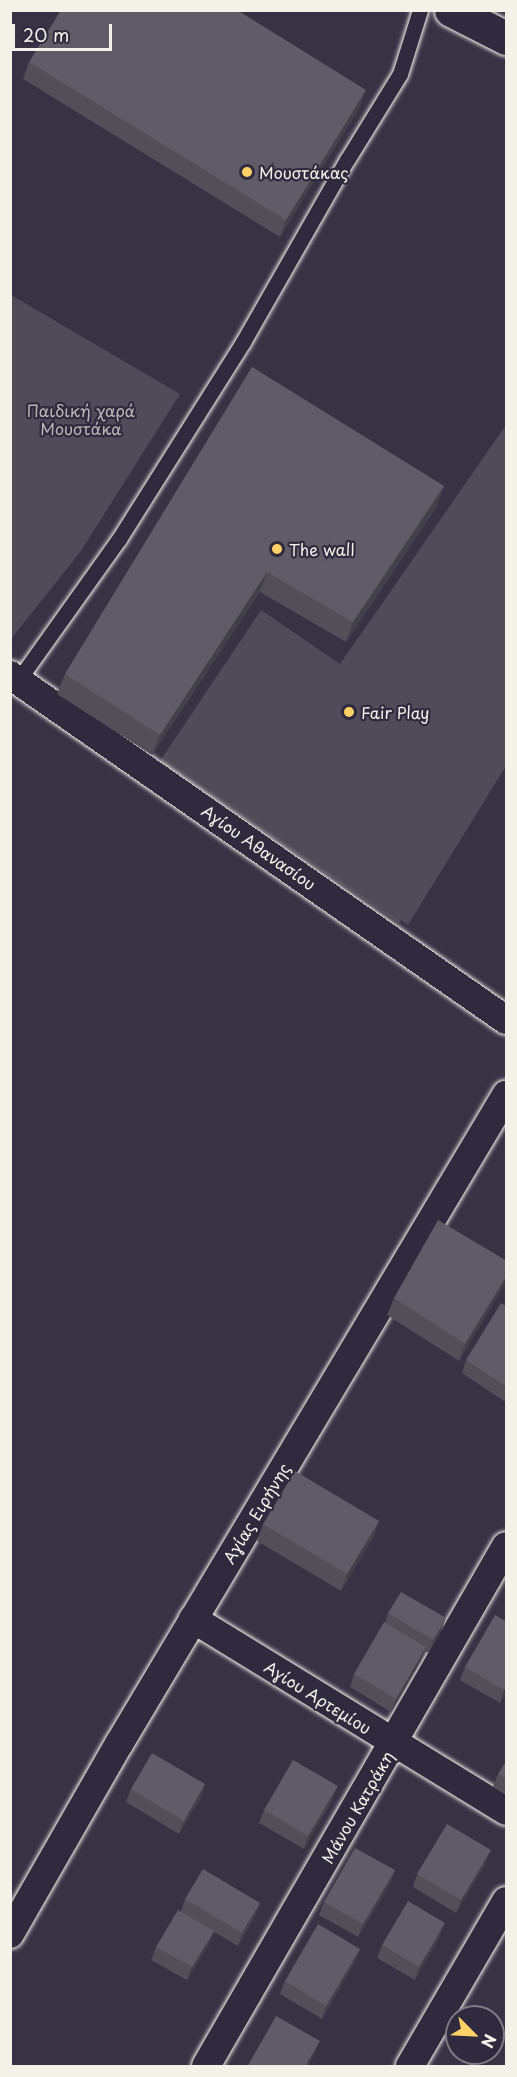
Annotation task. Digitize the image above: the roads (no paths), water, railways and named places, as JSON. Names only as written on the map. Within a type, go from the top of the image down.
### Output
[{"type":"street","points":[[451,10],[507,38]]},
{"type":"street","points":[[502,10],[507,13]]},
{"type":"street","name":"Αγίου Αθανασίου","points":[[15,677],[507,1020]]},
{"type":"street","name":"Αγίας Ειρήνης","points":[[10,1934],[193,1619],[507,1095]]},
{"type":"street","name":"Μάνου Κατράκη","points":[[206,2067],[507,1546]]},
{"type":"street","name":"Αγίου Αρτεμίου","points":[[193,1619],[394,1744],[507,1810]]},
{"type":"street","points":[[410,2067],[507,1902]]},
{"type":"lane","points":[[15,677],[119,539],[243,342],[347,160],[400,74],[420,10]]},
{"type":"place","name":"Μουστάκας","points":[[247,172]]},
{"type":"place","name":"The wall","points":[[277,549]]},
{"type":"place","name":"Fair Play","points":[[349,712]]},
{"type":"park label","name":"Παιδική χαρά Μουστάκα","points":[[81,419]]}]
